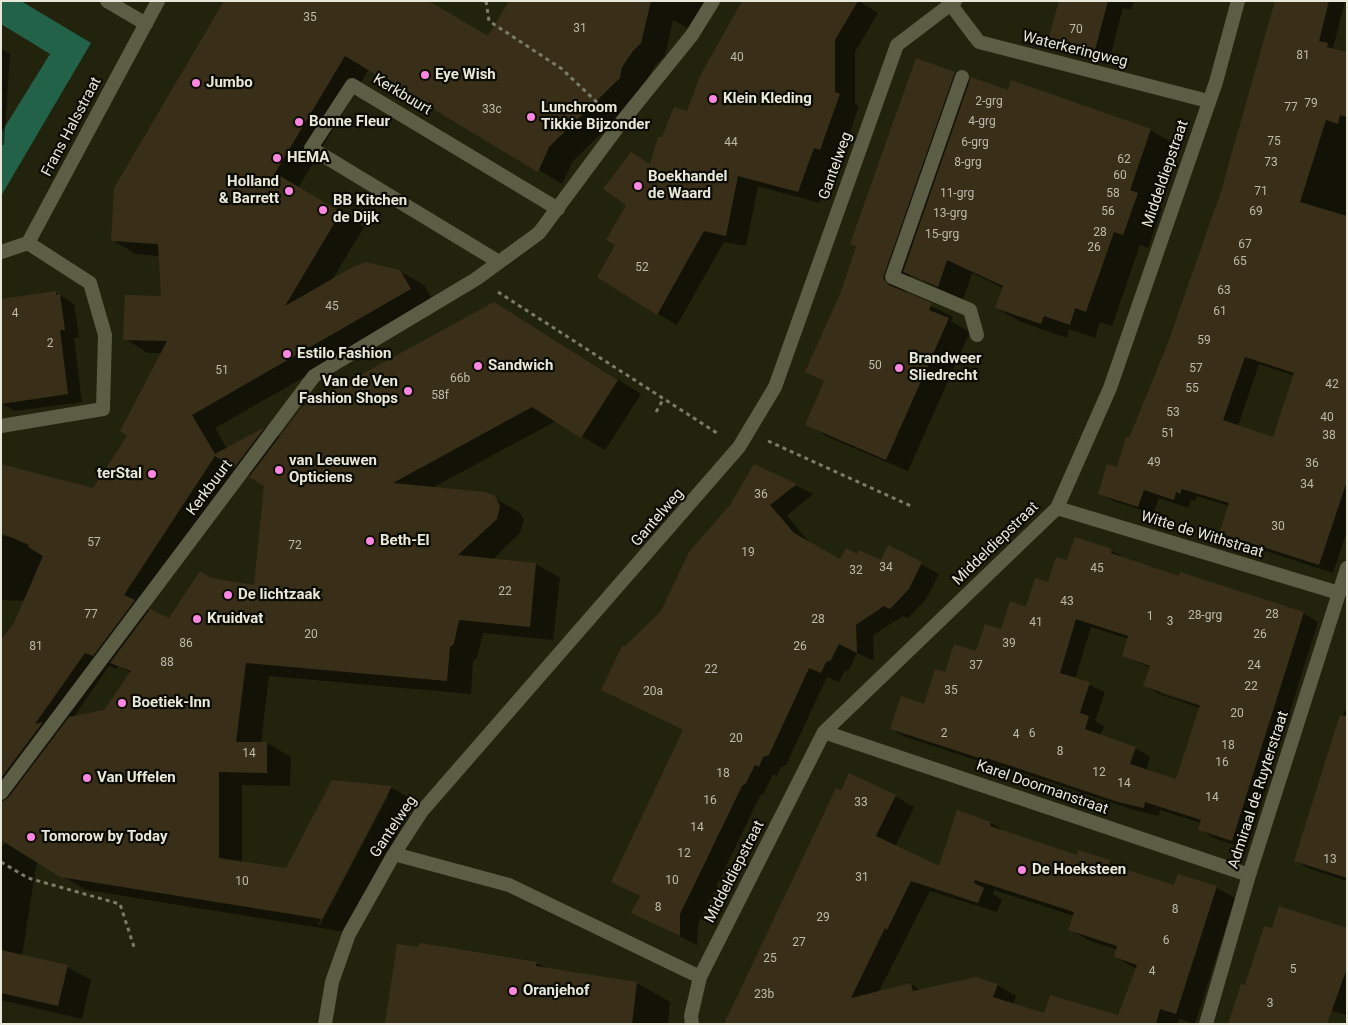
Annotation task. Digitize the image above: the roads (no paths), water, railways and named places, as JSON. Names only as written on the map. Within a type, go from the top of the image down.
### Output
[{"type":"street","points":[[107,1],[146,24]]},
{"type":"street","name":"Frans Halsstraat","points":[[28,243],[158,1]]},
{"type":"street","name":"Kerkbuurt","points":[[1,793],[314,376],[476,278],[538,232],[558,209],[620,124],[692,35],[713,1]]},
{"type":"street","name":"Middeldiepstraat","points":[[692,1024],[691,1016],[700,977],[824,732],[1056,508],[1110,388],[1216,82],[1238,1]]},
{"type":"street","name":"Waterkeringweg","points":[[953,3],[980,42],[1208,101]]},
{"type":"street","name":"Gantelweg","points":[[325,1024],[332,982],[349,934],[394,854],[422,811],[739,447],[775,387],[897,45],[953,3]]},
{"type":"street","points":[[962,77],[892,277],[970,310],[977,335]]},
{"type":"street","name":"Kerkbuurt","points":[[498,262],[311,148],[352,85],[558,209]]},
{"type":"street","points":[[1,252],[28,243],[90,283],[105,335],[103,409],[1,426]]},
{"type":"street","name":"Witte de Withstraat","points":[[1056,508],[1339,593]]},
{"type":"street","name":"Admiraal de Ruyterstraat","points":[[1206,1024],[1249,875],[1347,568]]},
{"type":"street","name":"Karel Doormanstraat","points":[[824,732],[1249,875]]},
{"type":"street","points":[[394,854],[509,885],[700,977]]},
{"type":"place","name":"Eye Wish","points":[[425,75]]},
{"type":"place","name":"Jumbo","points":[[196,83]]},
{"type":"place","name":"Klein Kleding","points":[[713,99]]},
{"type":"place","name":"Lunchroom Tikkie Bijzonder","points":[[531,117]]},
{"type":"place","name":"Bonne Fleur","points":[[299,122]]},
{"type":"place","name":"HEMA","points":[[277,158]]},
{"type":"place","name":"Boekhandel de Waard","points":[[638,186]]},
{"type":"place","name":"Holland & Barrett","points":[[289,191]]},
{"type":"place","name":"BB Kitchen de Dijk","points":[[323,210]]},
{"type":"place","name":"Estilo Fashion","points":[[287,354]]},
{"type":"place","name":"Sandwich","points":[[478,366]]},
{"type":"place","name":"Brandweer Sliedrecht","points":[[899,368]]},
{"type":"place","name":"Van de Ven Fashion Shops","points":[[408,391]]},
{"type":"place","name":"van Leeuwen Opticiens","points":[[279,470]]},
{"type":"place","name":"terStal","points":[[152,474]]},
{"type":"place","name":"Beth-El","points":[[370,541]]},
{"type":"place","name":"De lichtzaak","points":[[228,595]]},
{"type":"place","name":"Kruidvat","points":[[197,619]]},
{"type":"place","name":"Boetiek-Inn","points":[[122,703]]},
{"type":"place","name":"Van Uffelen","points":[[87,778]]},
{"type":"place","name":"Tomorow by Today","points":[[31,837]]},
{"type":"place","name":"De Hoeksteen","points":[[1022,870]]},
{"type":"place","name":"Oranjehof","points":[[513,991]]}]
